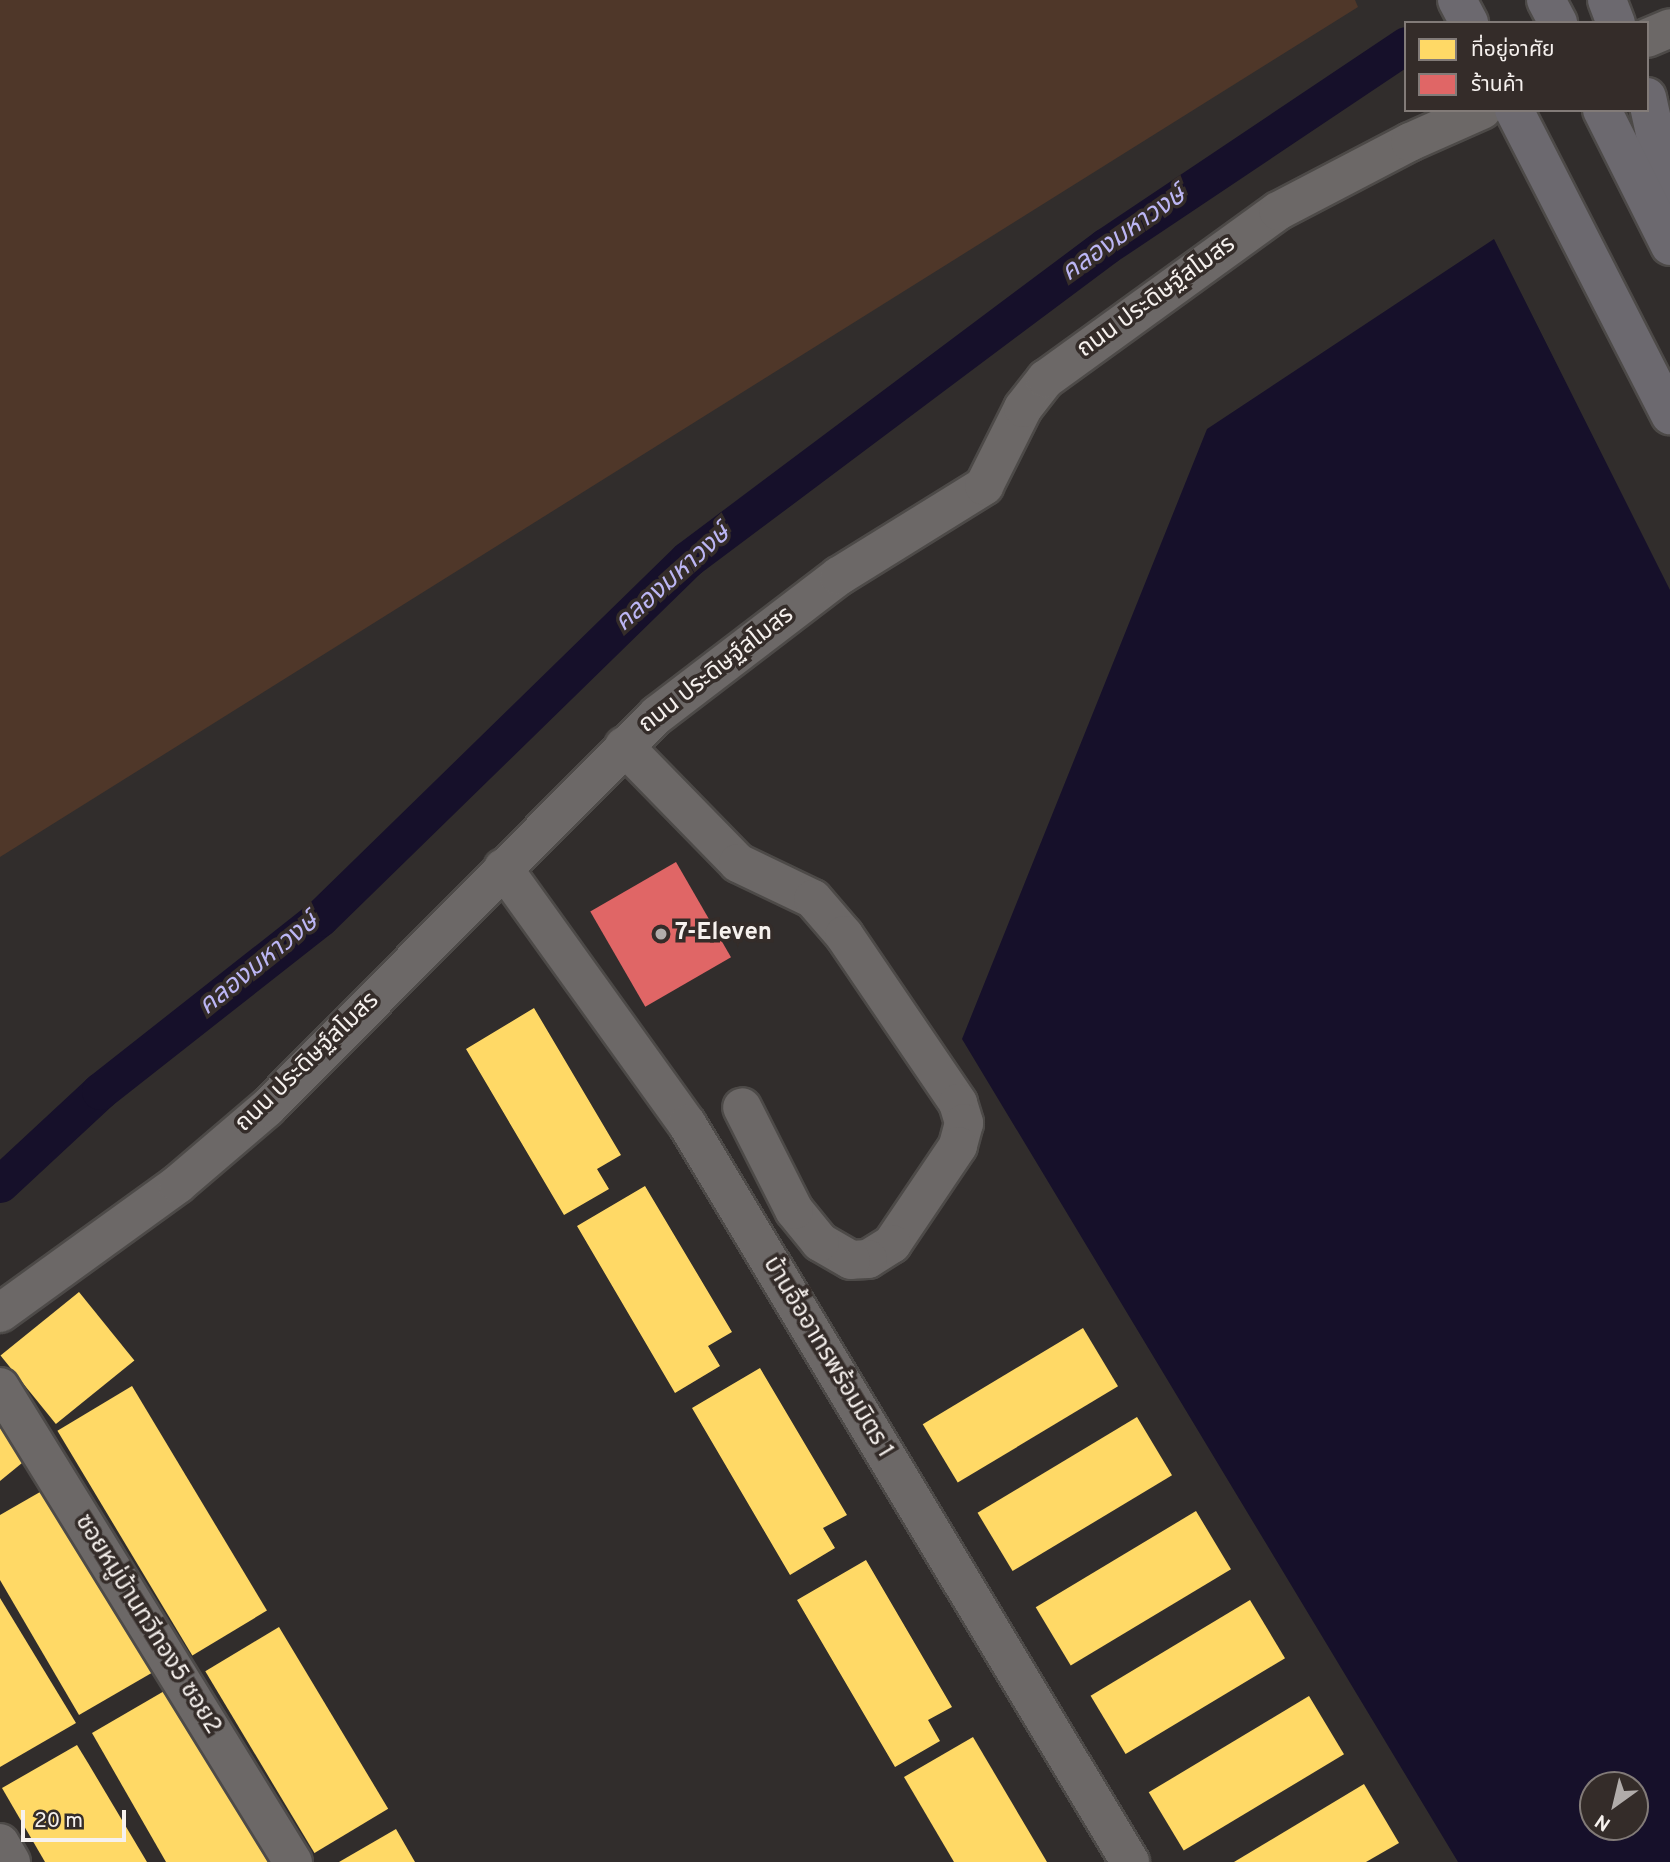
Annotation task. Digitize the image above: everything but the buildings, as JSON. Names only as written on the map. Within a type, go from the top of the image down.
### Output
[{"type":"highway","points":[[1457,0],[1468,21]]},
{"type":"highway","points":[[1546,0],[1557,21]]},
{"type":"highway","points":[[1607,0],[1615,21]]},
{"type":"highway","points":[[1649,106],[1670,202]]},
{"type":"highway","points":[[1515,112],[1670,415]]},
{"type":"highway","points":[[1603,112],[1670,246]]},
{"type":"street","points":[[1649,37],[1670,28]]},
{"type":"street","name":"ถนน ประดิษฐ์สโมสร","points":[[0,1313],[178,1184],[267,1108],[657,715],[839,576],[984,486],[1023,408],[1046,379],[1278,211],[1410,142],[1478,112]]},
{"type":"street","points":[[624,746],[738,863],[813,899],[844,935],[958,1103],[964,1123],[958,1146],[892,1244],[869,1259],[851,1260],[820,1242],[794,1210],[742,1107]]},
{"type":"street","name":"บ้านอื้ออาทรพร้อมมิตร 1","points":[[503,868],[687,1124],[1130,1862]]},
{"type":"street","name":"ซอยหมู่บ้านทวีทอง5 ซอย2","points":[[0,1387],[293,1862]]},
{"type":"street","points":[[0,1843],[11,1862]]},
{"type":"shaded area","points":[[0,0],[1355,0],[1358,7],[0,857]]},
{"type":"shaded area","points":[[1494,239],[1670,590],[1670,1862],[1458,1862],[962,1039],[1207,429]]},
{"type":"waterway","name":"คลองมหาวงษ์","points":[[0,1184],[100,1091],[320,918],[688,559],[1106,246],[1404,46]]},
{"type":"place","name":"7-Eleven","points":[[661,934]]}]
